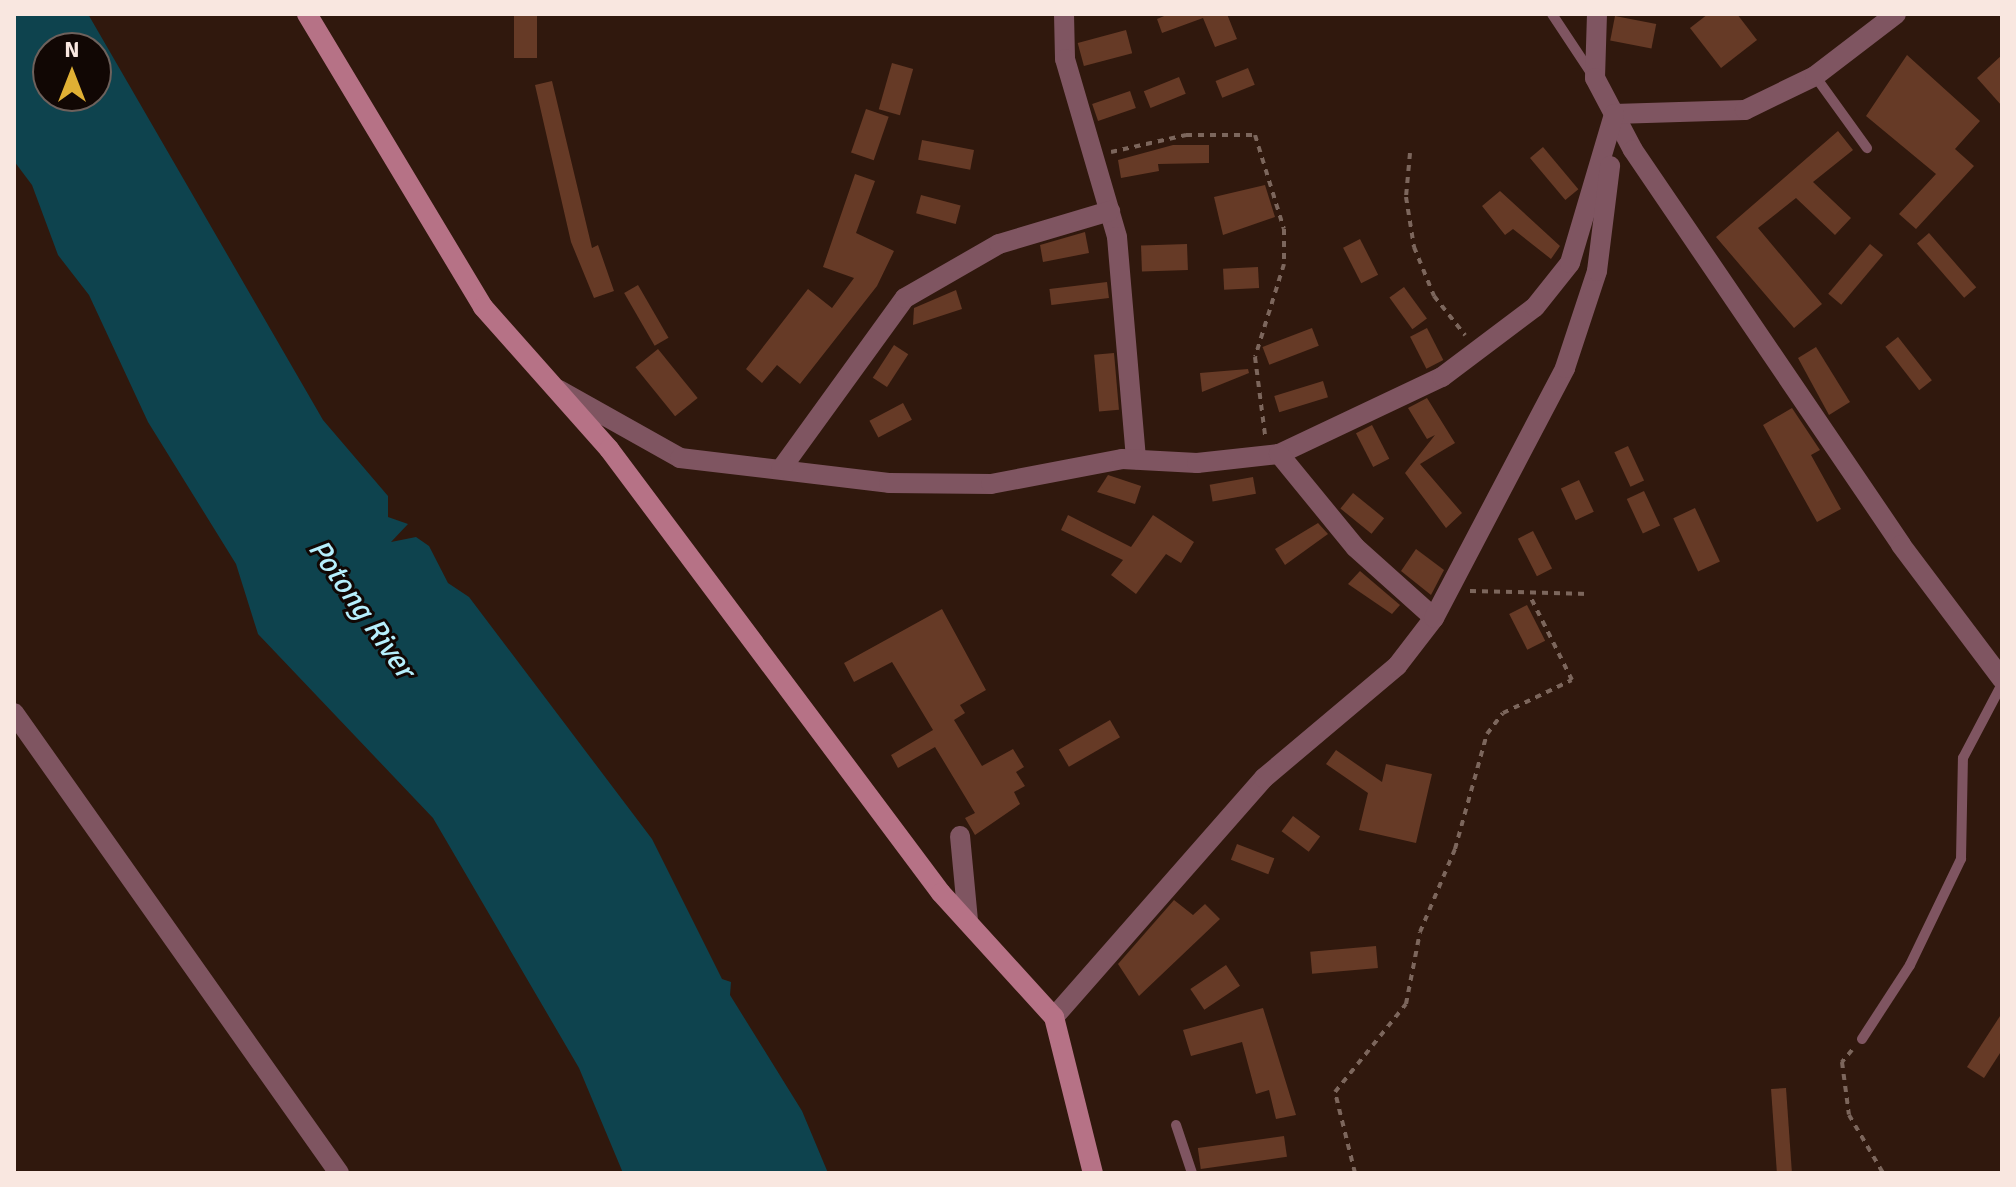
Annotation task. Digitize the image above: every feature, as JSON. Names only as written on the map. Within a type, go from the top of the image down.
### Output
[{"type":"main road","points":[[307,14],[483,307],[609,449],[968,921],[1054,1017],[1093,1173]]},
{"type":"street","points":[[1064,14],[1065,59],[1110,211],[1136,459]]},
{"type":"street","points":[[1597,14],[1595,78],[1614,114],[1901,545],[2002,681]]},
{"type":"street","points":[[1614,114],[1745,110],[1815,76],[1896,14]]},
{"type":"street","points":[[554,388],[662,453],[889,483],[991,484],[1136,459],[1197,463],[1274,455],[1364,418],[1478,352],[1535,307],[1570,263],[1614,114]]},
{"type":"street","points":[[1054,1017],[1264,778],[1397,666],[1434,618],[1565,368],[1590,302],[1614,114]]},
{"type":"street","points":[[781,469],[912,292],[1012,238],[1110,211]]},
{"type":"street","points":[[1274,455],[1355,547],[1434,618]]},
{"type":"street","points":[[14,713],[339,1173]]},
{"type":"street","points":[[960,836],[968,921]]},
{"type":"lane","points":[[1552,14],[1595,78]]},
{"type":"lane","points":[[1815,76],[1867,148]]},
{"type":"lane","points":[[1862,1039],[1910,965],[1961,859],[1963,758],[2002,681]]},
{"type":"lane","points":[[1176,1125],[1192,1173]]},
{"type":"path","points":[[1094,156],[1154,139],[1255,135],[1284,229],[1284,264],[1255,357],[1274,455]]},
{"type":"path","points":[[1410,153],[1406,197],[1414,247],[1434,296],[1478,352]]},
{"type":"path","points":[[1452,588],[1531,598],[1589,594]]},
{"type":"path","points":[[1355,1173],[1335,1092],[1406,1004],[1420,932],[1455,849],[1487,734],[1503,713],[1572,680],[1531,598]]},
{"type":"path","points":[[1862,1039],[1842,1062],[1849,1115],[1883,1173]]},
{"type":"water","name":"Potong River","points":[[14,14],[88,14],[98,32],[32,32],[32,112],[112,112],[112,55],[323,420],[388,496],[388,517],[408,524],[391,542],[416,537],[429,546],[448,583],[469,597],[652,839],[722,979],[731,982],[730,995],[802,1111],[828,1173],[623,1173],[579,1068],[433,818],[258,634],[236,564],[148,422],[89,295],[58,255],[32,185],[14,161]]},
{"type":"building","points":[[514,14],[537,14],[537,58],[514,58]]},
{"type":"building","points":[[1169,14],[1227,14],[1237,39],[1215,47],[1203,18],[1162,33],[1157,19]]},
{"type":"building","points":[[1708,14],[1737,14],[1757,40],[1721,68],[1690,28]]},
{"type":"building","points":[[1615,16],[1656,24],[1651,49],[1610,41]]},
{"type":"building","points":[[1126,30],[1132,53],[1084,66],[1078,43]]},
{"type":"building","points":[[1907,55],[1980,121],[1955,149],[1974,166],[1916,229],[1899,214],[1936,174],[1866,116]]},
{"type":"building","points":[[2002,55],[2002,106],[1977,78]]},
{"type":"building","points":[[892,63],[913,69],[900,115],[879,109]]},
{"type":"building","points":[[1248,68],[1255,85],[1222,98],[1216,81]]},
{"type":"building","points":[[1179,77],[1186,94],[1151,108],[1144,91]]},
{"type":"building","points":[[552,81],[592,248],[598,245],[614,291],[594,298],[571,242],[535,85]]},
{"type":"building","points":[[1130,91],[1136,108],[1098,121],[1092,104]]},
{"type":"building","points":[[866,109],[889,117],[874,160],[851,152]]},
{"type":"building","points":[[1838,131],[1853,150],[1813,182],[1851,218],[1835,235],[1796,198],[1758,228],[1822,304],[1794,328],[1716,237]]},
{"type":"building","points":[[922,140],[974,150],[970,170],[918,160]]},
{"type":"building","points":[[1173,145],[1209,145],[1209,163],[1158,164],[1159,171],[1121,178],[1118,160]]},
{"type":"building","points":[[1543,147],[1578,189],[1565,200],[1530,158]]},
{"type":"building","points":[[855,174],[875,181],[856,233],[894,251],[877,286],[800,384],[777,365],[762,383],[746,369],[808,289],[832,308],[854,278],[823,267]]},
{"type":"building","points":[[1265,185],[1275,217],[1223,235],[1214,197]]},
{"type":"building","points":[[1500,191],[1560,246],[1551,259],[1513,229],[1505,235],[1482,206]]},
{"type":"building","points":[[921,195],[961,206],[956,224],[916,213]]},
{"type":"building","points":[[1085,232],[1089,253],[1043,262],[1040,245]]},
{"type":"building","points":[[1929,233],[1976,287],[1964,298],[1917,243]]},
{"type":"building","points":[[1360,239],[1378,275],[1361,283],[1343,248]]},
{"type":"building","points":[[1187,244],[1188,270],[1142,272],[1141,246]]},
{"type":"building","points":[[1870,244],[1883,255],[1841,305],[1828,294]]},
{"type":"building","points":[[1258,267],[1259,288],[1224,290],[1223,269]]},
{"type":"building","points":[[1107,282],[1109,298],[1051,305],[1049,289]]},
{"type":"building","points":[[638,285],[668,338],[655,346],[624,293]]},
{"type":"building","points":[[1404,287],[1427,319],[1412,329],[1389,298]]},
{"type":"building","points":[[956,290],[962,309],[913,325],[914,308]]},
{"type":"building","points":[[1312,328],[1319,346],[1269,365],[1263,347]]},
{"type":"building","points":[[1427,328],[1443,360],[1426,369],[1410,337]]},
{"type":"building","points":[[1898,337],[1932,380],[1919,390],[1885,347]]},
{"type":"building","points":[[894,345],[908,354],[887,387],[873,378]]},
{"type":"building","points":[[1816,347],[1850,402],[1829,415],[1798,358]]},
{"type":"building","points":[[658,349],[698,398],[675,416],[635,367]]},
{"type":"building","points":[[1114,353],[1119,410],[1099,412],[1094,355]]},
{"type":"building","points":[[1248,369],[1249,373],[1202,392],[1200,373]]},
{"type":"building","points":[[1323,381],[1328,397],[1279,412],[1274,396]]},
{"type":"building","points":[[1427,398],[1455,443],[1420,464],[1462,513],[1446,528],[1405,473],[1435,435],[1427,439],[1408,408]]},
{"type":"building","points":[[903,403],[912,420],[878,438],[869,421]]},
{"type":"building","points":[[1792,408],[1820,450],[1811,455],[1841,509],[1817,522],[1763,425]]},
{"type":"building","points":[[1372,425],[1389,459],[1373,467],[1356,433]]},
{"type":"building","points":[[1628,446],[1644,480],[1630,487],[1614,452]]},
{"type":"building","points":[[1108,475],[1141,486],[1135,504],[1097,492]]},
{"type":"building","points":[[1253,477],[1256,494],[1213,501],[1210,485]]},
{"type":"building","points":[[1579,480],[1594,512],[1576,520],[1561,488]]},
{"type":"building","points":[[1644,491],[1660,525],[1643,533],[1627,499]]},
{"type":"building","points":[[1353,493],[1384,518],[1371,534],[1340,509]]},
{"type":"building","points":[[1695,508],[1720,561],[1698,572],[1673,518]]},
{"type":"building","points":[[1068,515],[1131,547],[1153,515],[1194,542],[1181,563],[1166,554],[1136,594],[1111,575],[1123,560],[1061,530]]},
{"type":"building","points":[[1318,523],[1328,534],[1285,565],[1275,549]]},
{"type":"building","points":[[1533,531],[1552,568],[1537,576],[1518,539]]},
{"type":"building","points":[[1416,549],[1444,570],[1431,595],[1401,571]]},
{"type":"building","points":[[1360,571],[1400,605],[1392,614],[1348,584]]},
{"type":"building","points":[[1527,605],[1545,641],[1527,650],[1509,614]]},
{"type":"building","points":[[942,609],[986,690],[960,705],[965,713],[954,720],[982,766],[1013,749],[1024,767],[1016,772],[1025,786],[1014,792],[1020,804],[975,835],[965,818],[975,813],[935,747],[898,768],[891,755],[933,730],[892,662],[854,682],[844,663]]},
{"type":"building","points":[[1110,720],[1120,737],[1069,767],[1059,750]]},
{"type":"building","points":[[1336,750],[1382,782],[1386,764],[1432,774],[1416,843],[1359,830],[1368,793],[1326,764]]},
{"type":"building","points":[[1293,816],[1320,836],[1309,852],[1282,831]]},
{"type":"building","points":[[1237,844],[1274,858],[1268,874],[1231,860]]},
{"type":"building","points":[[1174,900],[1193,915],[1205,904],[1220,919],[1139,996],[1118,964]]},
{"type":"building","points":[[1376,946],[1378,968],[1312,974],[1310,952]]},
{"type":"building","points":[[1226,965],[1240,986],[1204,1010],[1190,989]]},
{"type":"building","points":[[1263,1008],[1296,1115],[1276,1119],[1269,1090],[1256,1094],[1242,1042],[1191,1056],[1183,1030]]},
{"type":"building","points":[[2002,1013],[2002,1050],[1984,1078],[1967,1067]]},
{"type":"building","points":[[1786,1088],[1792,1173],[1777,1173],[1771,1089]]},
{"type":"building","points":[[1284,1136],[1287,1157],[1201,1169],[1198,1148]]}]
